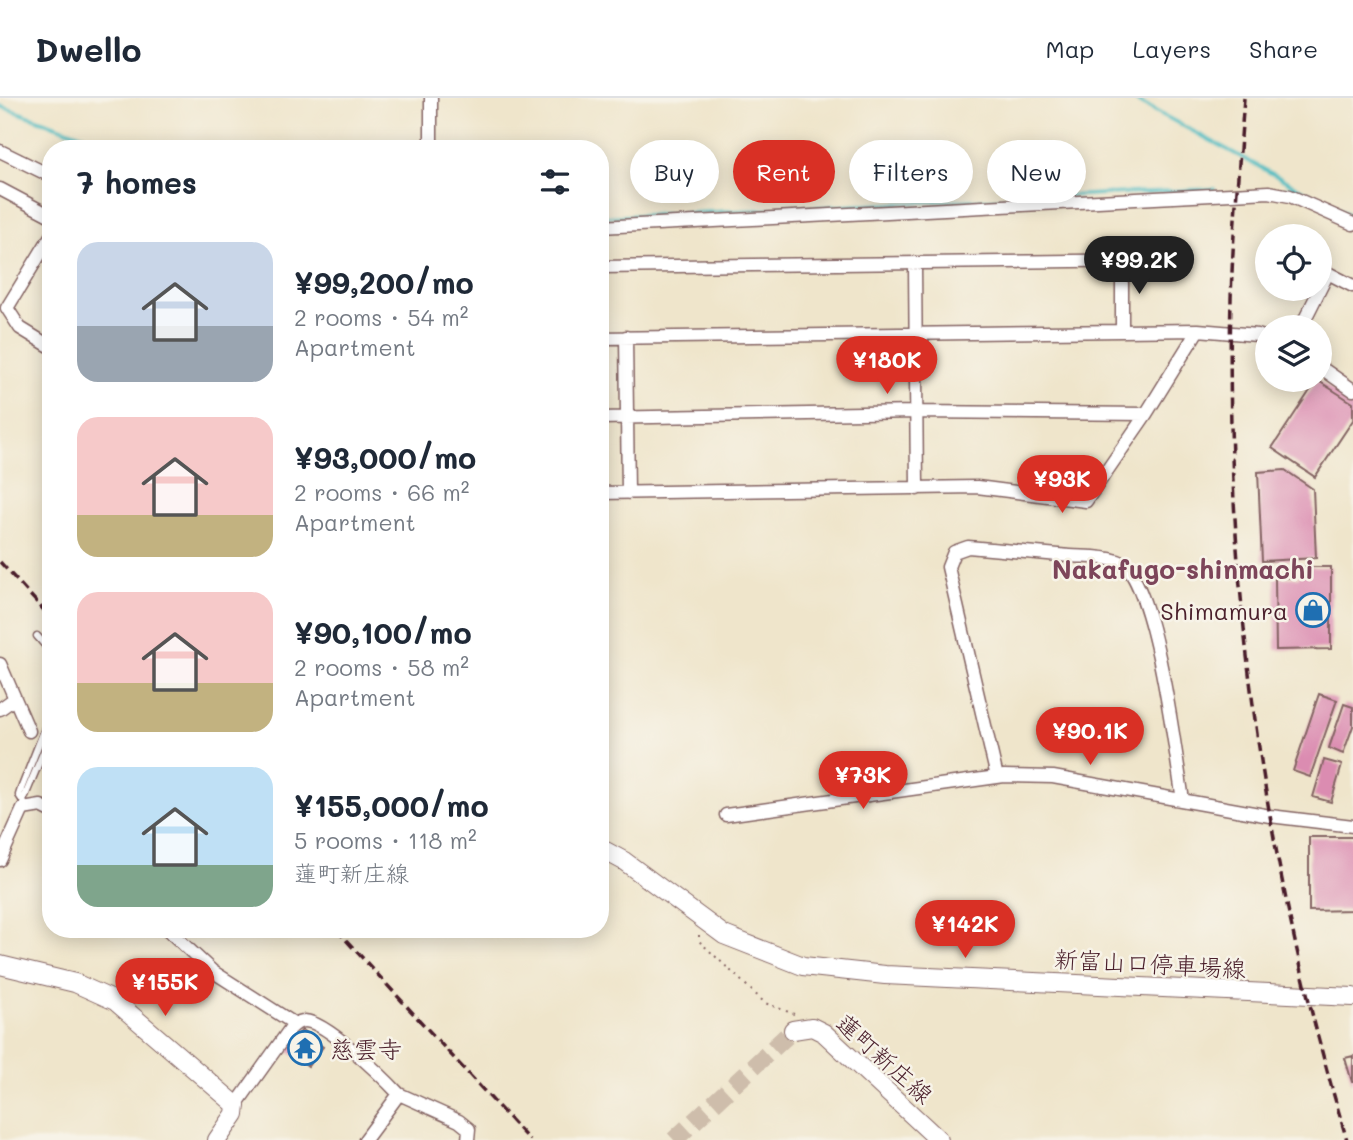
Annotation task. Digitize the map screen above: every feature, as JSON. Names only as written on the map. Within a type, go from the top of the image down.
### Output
[{"type":"main road","name":"新富山口停車場線","points":[[609,853],[724,934],[803,966],[885,975],[1353,997]]},
{"type":"main road","points":[[0,965],[75,983],[115,1001],[236,1105],[235,1114],[217,1140]]},
{"type":"main road","name":"蓮町新庄線","points":[[793,1030],[812,1027],[824,1034],[939,1140]]},
{"type":"street","points":[[430,98],[431,140]]},
{"type":"street","points":[[0,151],[42,172]]},
{"type":"street","points":[[0,189],[42,211]]},
{"type":"street","points":[[609,227],[1269,192],[1290,196],[1353,224]]},
{"type":"street","points":[[42,251],[8,308],[20,328],[42,341]]},
{"type":"street","points":[[609,267],[1157,260]]},
{"type":"street","points":[[1122,262],[1122,331]]},
{"type":"street","points":[[915,265],[917,489]]},
{"type":"street","points":[[1332,275],[1353,286]]},
{"type":"street","points":[[609,493],[977,488],[1086,501],[1146,414],[1198,330]]},
{"type":"street","points":[[609,338],[1198,330],[1255,335]]},
{"type":"street","points":[[626,337],[628,492]]},
{"type":"street","points":[[1332,375],[1353,390]]},
{"type":"street","points":[[609,418],[916,412],[1146,414]]},
{"type":"street","points":[[997,777],[948,567],[954,552],[968,547],[1106,559],[1118,561],[1130,569],[1143,595],[1158,656],[1183,800]]},
{"type":"street","points":[[0,664],[29,731]]},
{"type":"street","points":[[0,709],[14,699]]},
{"type":"street","points":[[726,815],[997,777],[1053,777],[1270,816],[1353,826]]},
{"type":"street","points":[[0,860],[25,804],[42,806]]},
{"type":"street","points":[[177,938],[212,971],[295,1024]]},
{"type":"street","points":[[236,1105],[295,1024],[306,1020],[324,1029],[399,1094],[459,1121],[469,1129],[468,1140]]},
{"type":"street","points":[[365,1140],[399,1094]]},
{"type":"lane","points":[[37,636],[42,642]]},
{"type":"lane","points":[[25,804],[19,795],[42,736]]},
{"type":"lane","points":[[25,804],[42,758]]},
{"type":"building","points":[[1332,390],[1353,403],[1353,420],[1315,477],[1272,448],[1309,392],[1332,392]]},
{"type":"building","points":[[1285,470],[1313,489],[1316,558],[1262,561],[1258,472]]},
{"type":"building","points":[[1299,567],[1331,567],[1331,649],[1276,650],[1275,578],[1299,577]]},
{"type":"building","points":[[1319,694],[1337,700],[1310,777],[1293,771]]},
{"type":"building","points":[[1344,704],[1353,707],[1353,726],[1343,754],[1329,748]]},
{"type":"building","points":[[1324,760],[1342,765],[1331,802],[1313,797]]},
{"type":"building","points":[[1309,837],[1353,837],[1353,910],[1309,911]]},
{"type":"building","name":"慈雲寺","points":[[302,1030],[323,1047],[308,1066],[287,1050]]},
{"type":"building","points":[[1353,1056],[1353,1082],[1352,1082],[1345,1058]]},
{"type":"waterway","points":[[1131,98],[1353,217]]},
{"type":"waterway","points":[[0,106],[96,140]]},
{"type":"waterway","points":[[1281,189],[1296,188]]},
{"type":"waterway","points":[[609,217],[1214,189]]},
{"type":"tunnel","points":[[674,1140],[793,1030]]},
{"type":"railway","points":[[1244,98],[1231,299],[1231,406],[1243,618],[1272,829],[1293,934],[1347,1140]]},
{"type":"railway","points":[[0,562],[42,608]]},
{"type":"railway","points":[[344,938],[529,1140]]},
{"type":"place","name":"Shimamura","points":[[1313,610]]},
{"type":"place","name":"慈雲寺","points":[[305,1048]]},
{"type":"district","name":"Nakafugo-shinmachi","points":[[1183,569]]}]
